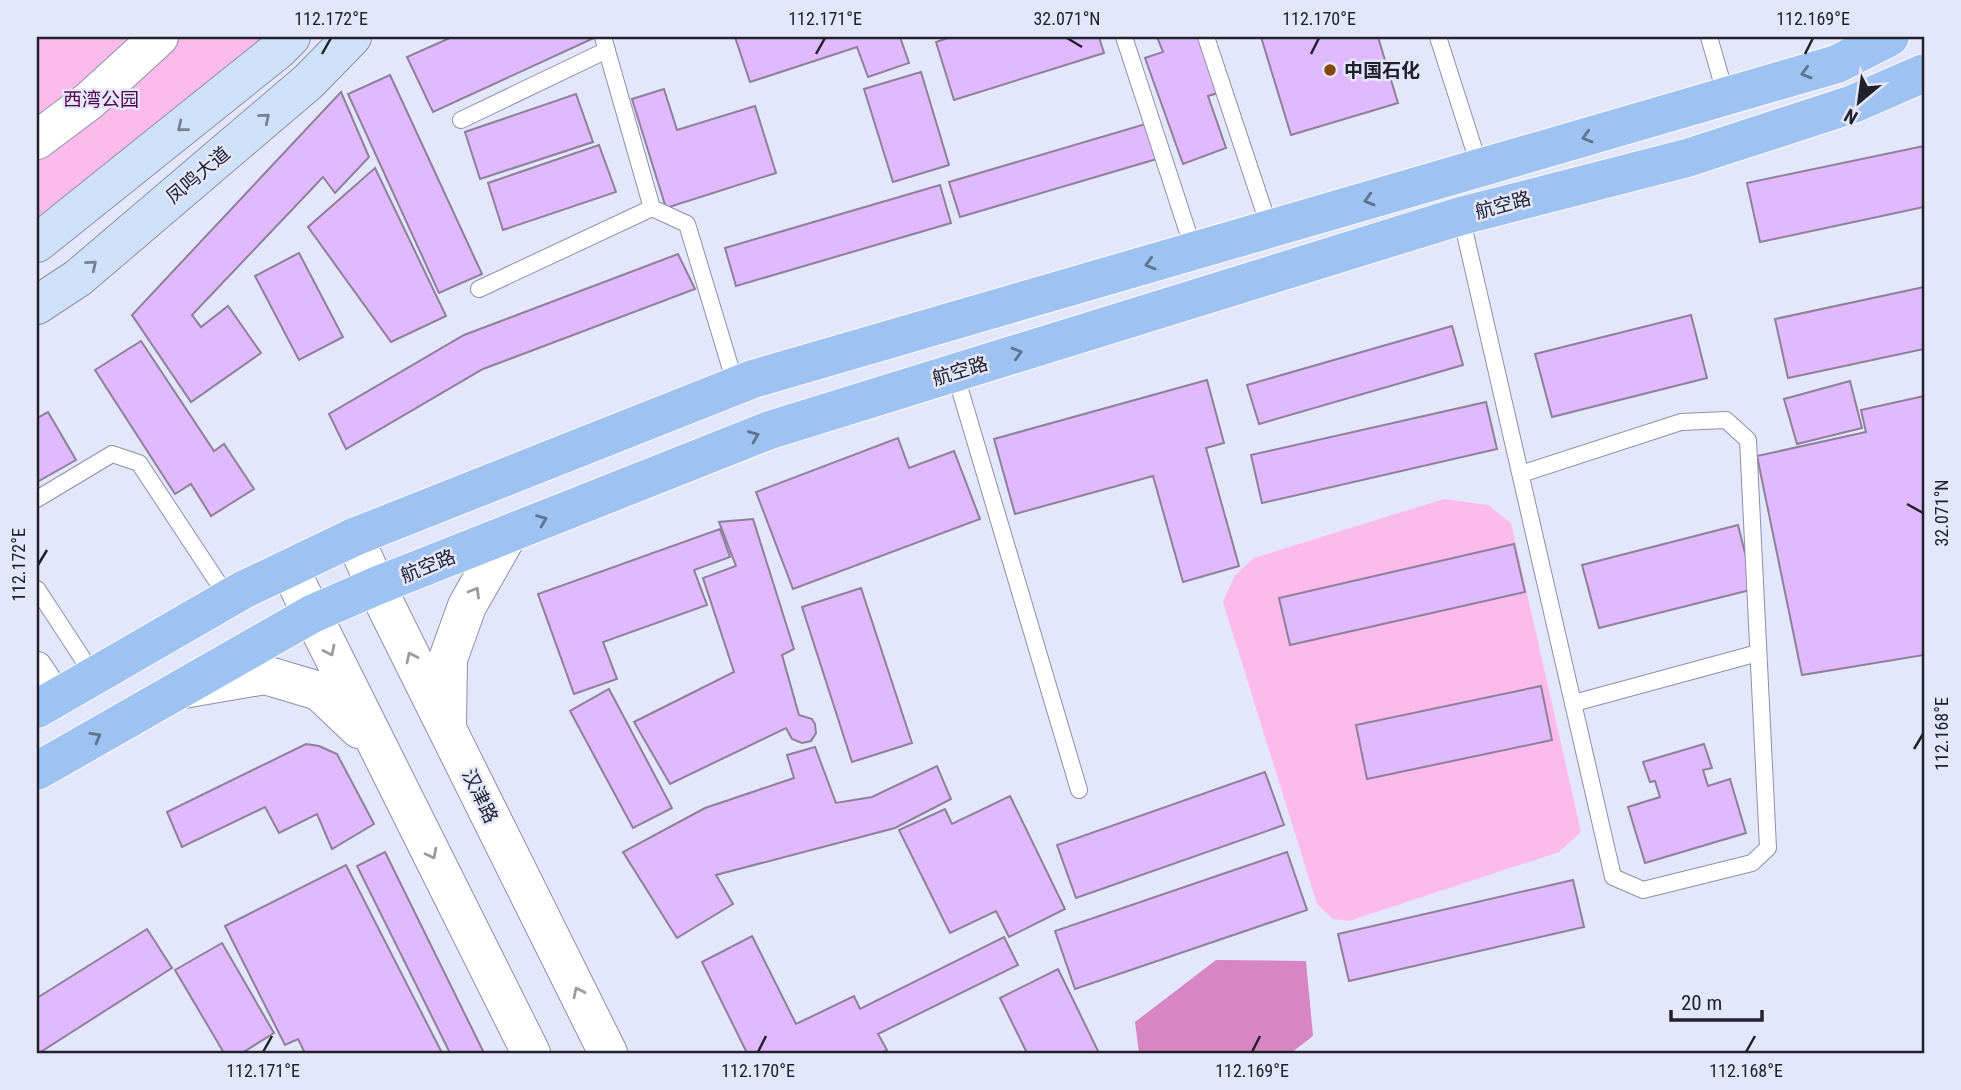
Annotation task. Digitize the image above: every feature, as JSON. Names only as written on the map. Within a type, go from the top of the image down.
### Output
[{"type":"main road","points":[[37,243],[291,37]]},
{"type":"main road","name":"凤鸣大道","points":[[37,305],[78,278],[308,82],[352,37]]},
{"type":"main road","points":[[44,691],[94,676],[228,598],[354,537],[736,386],[1837,64],[1875,40]]},
{"type":"main road","name":"航空路","points":[[37,771],[312,614],[770,429],[1461,216],[1687,158],[1853,104],[1924,73]]},
{"type":"street","points":[[37,140],[89,101],[159,37]]},
{"type":"street","points":[[447,728],[448,659],[467,606],[508,534]]},
{"type":"street","name":"汉津路","points":[[354,537],[608,1053]]},
{"type":"street","points":[[289,568],[531,1053]]},
{"type":"street","points":[[180,689],[265,675],[297,684],[319,691],[378,746]]},
{"type":"lane","points":[[1124,37],[1194,251]]},
{"type":"lane","points":[[1206,37],[1270,229]]},
{"type":"lane","points":[[1438,37],[1480,168]]},
{"type":"lane","points":[[1709,37],[1726,96]]},
{"type":"lane","points":[[461,120],[605,43],[652,208],[687,224],[736,386]]},
{"type":"lane","points":[[480,289],[652,208]]},
{"type":"lane","points":[[1461,216],[1613,877],[1643,890],[1752,863],[1768,848],[1748,440],[1726,420],[1681,422],[1521,474]]},
{"type":"lane","points":[[955,373],[1079,790]]},
{"type":"lane","points":[[37,499],[112,454],[139,463],[228,598]]},
{"type":"lane","points":[[37,589],[94,676]]},
{"type":"lane","points":[[1574,703],[1758,653]]},
{"type":"green space","name":"西湾公园","points":[[37,37],[297,37],[37,221]]},
{"type":"green space","points":[[1444,499],[1488,505],[1511,523],[1581,832],[1559,852],[1349,921],[1333,919],[1317,904],[1223,602],[1235,575],[1254,558]]},
{"type":"shaded area","points":[[1216,960],[1306,961],[1313,1036],[1291,1053],[1139,1053],[1135,1022]]},
{"type":"building","points":[[452,37],[596,37],[433,112],[407,57]]},
{"type":"building","points":[[735,37],[900,37],[909,63],[868,77],[857,47],[750,82]]},
{"type":"building","points":[[951,37],[1099,37],[1104,53],[954,100],[936,42]]},
{"type":"building","points":[[1157,37],[1201,37],[1221,92],[1208,96],[1226,148],[1183,164],[1145,58],[1163,52]]},
{"type":"building","name":"中国石化","points":[[1261,37],[1378,37],[1398,103],[1291,135]]},
{"type":"building","points":[[921,72],[949,165],[893,182],[864,89]]},
{"type":"building","points":[[390,75],[482,274],[439,293],[348,94]]},
{"type":"building","points":[[664,89],[677,130],[755,106],[776,173],[666,208],[632,99]]},
{"type":"building","points":[[341,92],[369,157],[335,193],[323,177],[192,315],[201,327],[228,306],[261,353],[191,402],[132,315]]},
{"type":"building","points":[[576,94],[593,142],[480,179],[465,132]]},
{"type":"building","points":[[1149,123],[1160,158],[960,217],[949,182]]},
{"type":"building","points":[[599,145],[616,192],[503,230],[488,183]]},
{"type":"building","points":[[1924,146],[1924,207],[1760,242],[1747,183]]},
{"type":"building","points":[[375,168],[446,316],[391,342],[308,227]]},
{"type":"building","points":[[940,185],[951,223],[736,286],[725,248]]},
{"type":"building","points":[[299,253],[343,337],[299,360],[255,276]]},
{"type":"building","points":[[678,254],[695,289],[483,369],[346,449],[329,414],[464,335]]},
{"type":"building","points":[[1924,287],[1924,349],[1788,378],[1775,319]]},
{"type":"building","points":[[1691,315],[1707,378],[1552,417],[1535,354]]},
{"type":"building","points":[[1452,326],[1463,365],[1259,424],[1247,385]]},
{"type":"building","points":[[141,341],[214,451],[224,444],[254,489],[211,516],[191,484],[175,494],[95,370]]},
{"type":"building","points":[[1207,380],[1224,443],[1206,448],[1239,566],[1183,582],[1153,476],[1015,514],[994,439]]},
{"type":"building","points":[[1850,381],[1862,428],[1797,444],[1784,399]]},
{"type":"building","points":[[1924,396],[1924,655],[1802,675],[1757,456],[1866,432],[1861,410]]},
{"type":"building","points":[[1486,402],[1497,449],[1262,503],[1251,455]]},
{"type":"building","points":[[48,412],[76,460],[37,482],[37,418]]},
{"type":"building","points":[[898,438],[909,468],[954,451],[980,519],[793,589],[756,492]]},
{"type":"building","points":[[753,519],[794,649],[782,655],[799,715],[812,719],[816,733],[811,741],[802,743],[792,739],[786,728],[670,784],[634,722],[734,672],[703,578],[736,566],[719,522]]},
{"type":"building","points":[[1738,525],[1754,589],[1599,628],[1582,565]]},
{"type":"building","points":[[720,529],[730,557],[694,570],[707,605],[603,642],[617,679],[574,694],[538,594]]},
{"type":"building","points":[[1514,544],[1525,592],[1290,645],[1279,598]]},
{"type":"building","points":[[861,588],[912,743],[852,762],[802,607]]},
{"type":"building","points":[[1541,686],[1552,740],[1367,779],[1356,725]]},
{"type":"building","points":[[609,689],[672,808],[633,828],[570,711]]},
{"type":"building","points":[[306,744],[337,754],[374,824],[332,849],[317,814],[279,833],[265,807],[182,847],[167,812]]},
{"type":"building","points":[[1704,744],[1712,768],[1703,770],[1708,786],[1730,779],[1746,833],[1645,863],[1628,807],[1660,797],[1655,781],[1650,782],[1643,762]]},
{"type":"building","points":[[815,747],[836,803],[872,797],[937,766],[951,799],[895,828],[716,875],[733,904],[677,938],[623,852],[705,808],[794,778],[787,755]]},
{"type":"building","points":[[1265,772],[1284,825],[1076,898],[1057,845]]},
{"type":"building","points":[[1010,796],[1065,909],[1009,937],[996,911],[950,933],[899,830],[945,809],[952,824]]},
{"type":"building","points":[[385,852],[484,1053],[450,1053],[357,866]]},
{"type":"building","points":[[1287,852],[1307,910],[1075,989],[1055,931]]},
{"type":"building","points":[[346,865],[442,1053],[305,1053],[298,1039],[285,1045],[225,926]]},
{"type":"building","points":[[1573,880],[1584,927],[1349,981],[1338,934]]},
{"type":"building","points":[[147,929],[172,968],[37,1053],[37,998]]},
{"type":"building","points":[[752,936],[796,1024],[854,996],[860,1009],[1004,937],[1018,965],[878,1034],[887,1050],[881,1053],[747,1053],[702,962]]},
{"type":"building","points":[[222,943],[274,1033],[242,1053],[224,1053],[175,970]]},
{"type":"building","points":[[1058,969],[1099,1053],[1027,1053],[1000,998]]},
{"type":"place","name":"中国石化","points":[[1330,70]]}]
